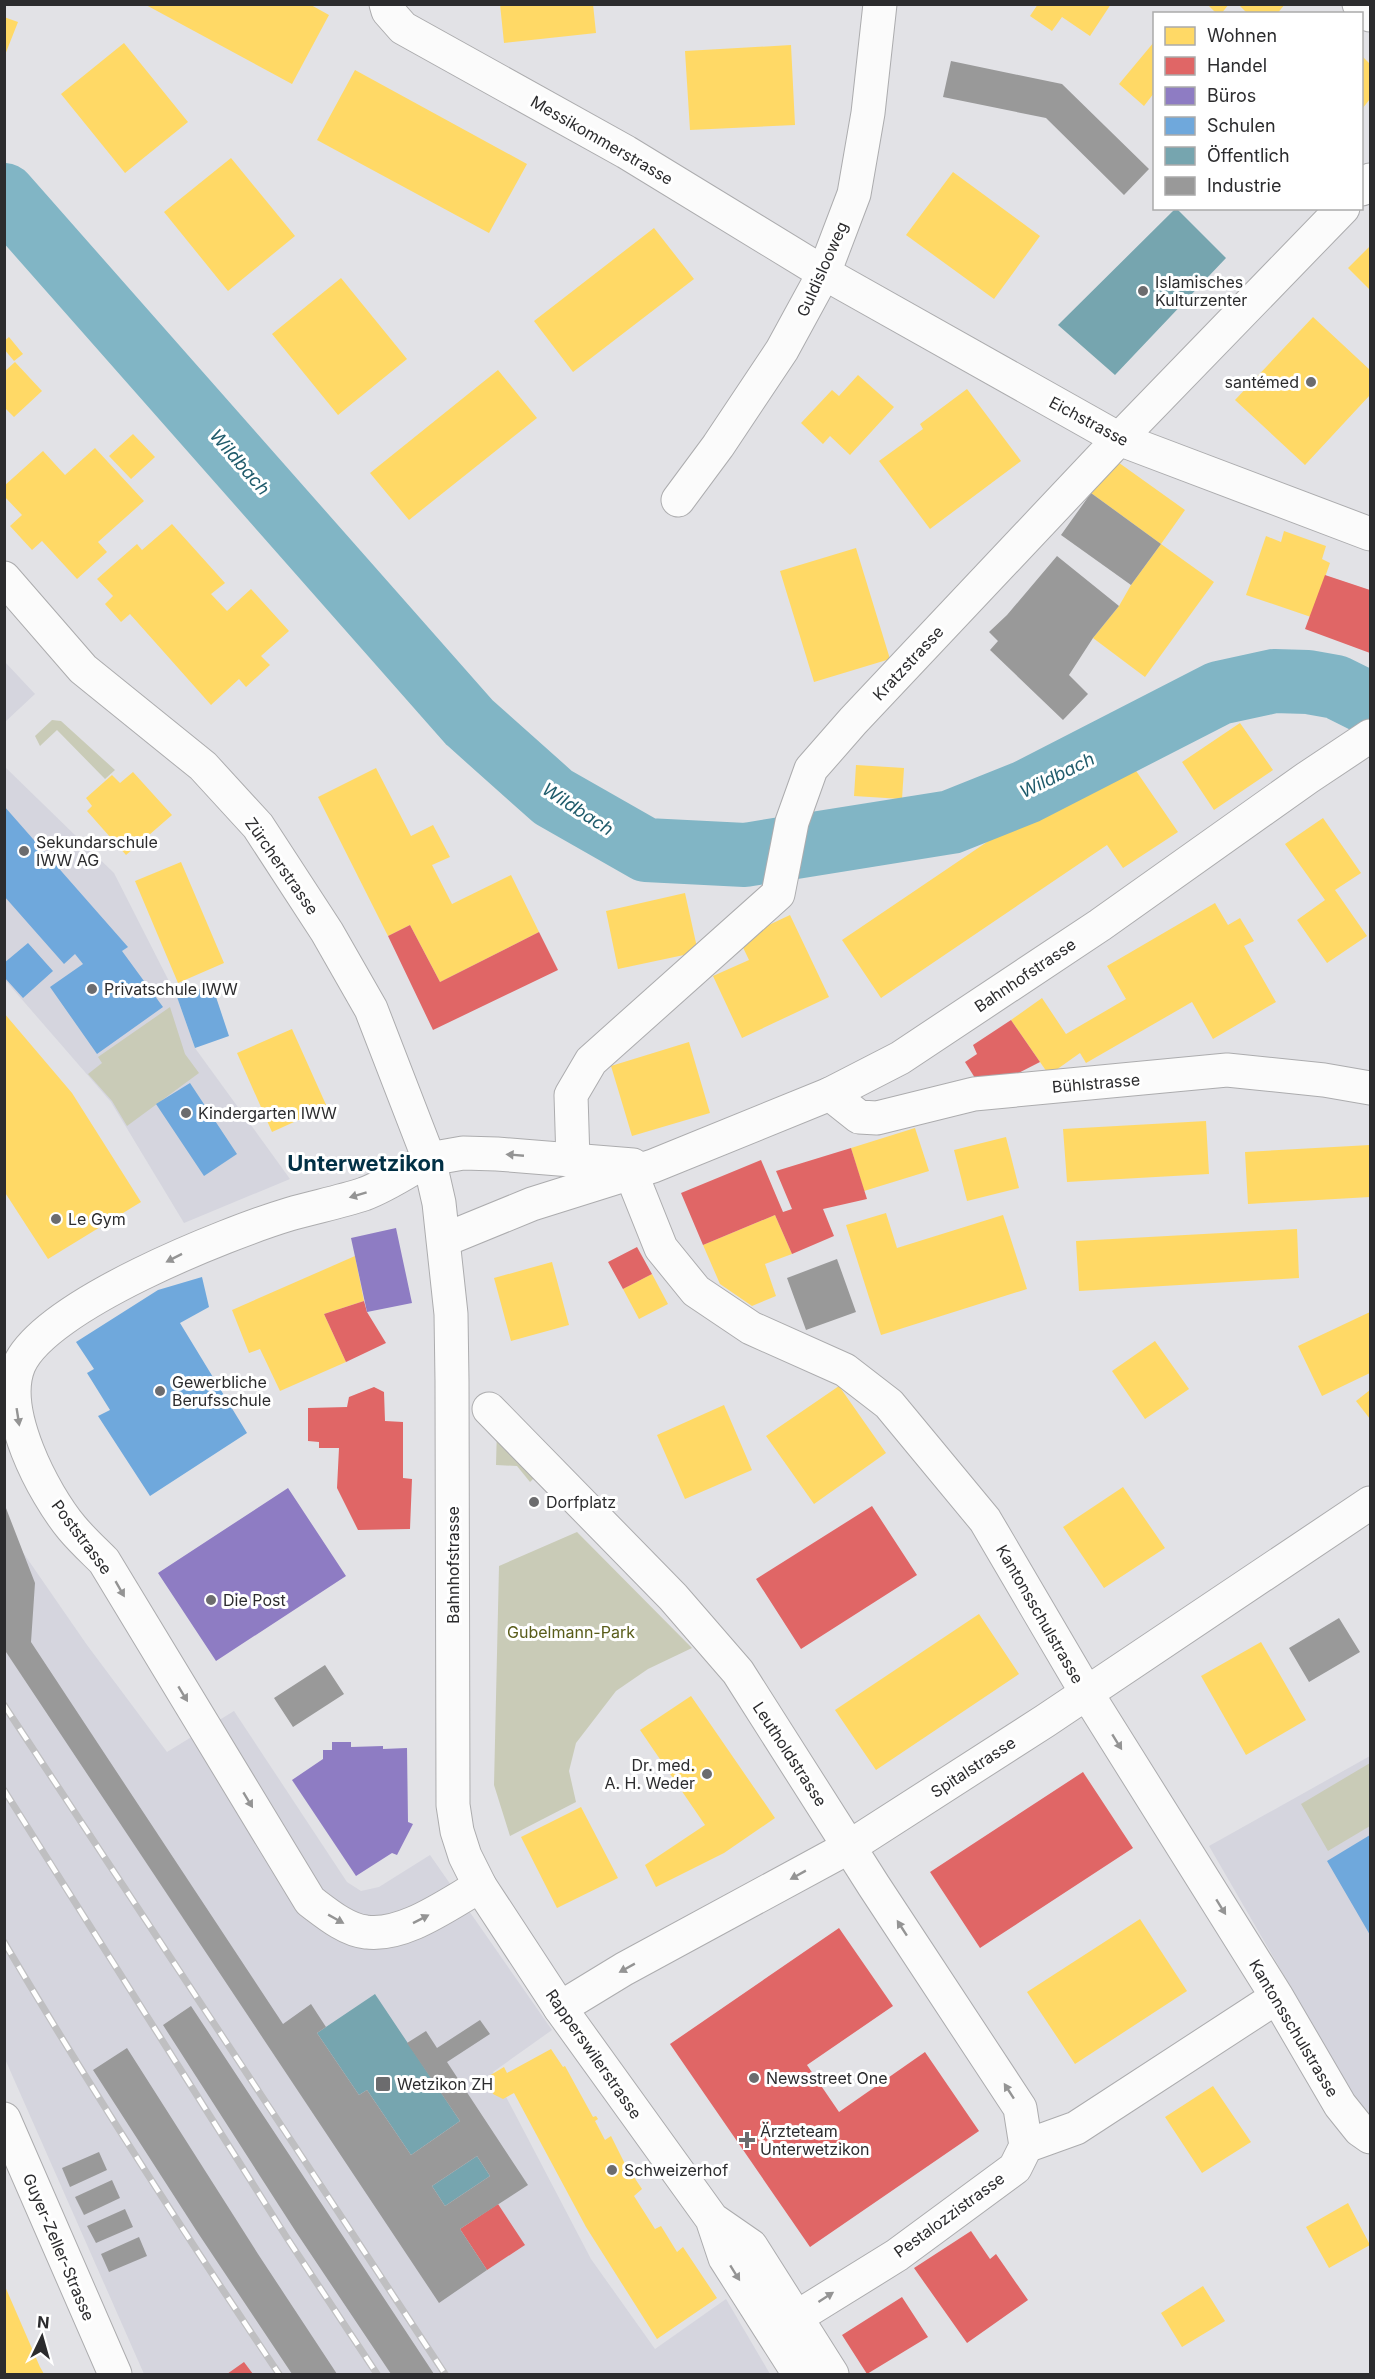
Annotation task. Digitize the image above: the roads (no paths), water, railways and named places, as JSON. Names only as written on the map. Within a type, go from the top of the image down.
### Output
[{"type":"street","name":"Messikommerstrasse","points":[[386,4],[388,11],[403,28],[626,152],[824,273]]},
{"type":"street","name":"Guldislooweg","points":[[678,500],[718,446],[782,350],[824,273],[854,194],[868,113],[880,4]]},
{"type":"street","points":[[1359,4],[1371,15]]},
{"type":"street","name":"Kratzstrasse","points":[[573,1161],[571,1095],[591,1061],[777,894],[792,822],[811,769],[879,693],[1119,439],[1341,210]]},
{"type":"street","name":"Eichstrasse","points":[[824,273],[1119,439],[1371,534]]},
{"type":"street","name":"Zürcherstrasse","points":[[4,578],[83,669],[202,766],[258,826],[327,932],[371,1009],[429,1159]]},
{"type":"street","name":"Bahnhofstrasse","points":[[444,1240],[531,1204],[642,1170],[831,1094],[900,1058],[1100,926],[1369,737]]},
{"type":"street","name":"Bühlstrasse","points":[[831,1094],[859,1117],[877,1118],[974,1094],[1227,1070],[1324,1080],[1371,1088]]},
{"type":"street","name":"Bahnhofstrasse","points":[[480,1886],[465,1856],[457,1831],[453,1805],[450,1314],[439,1203],[429,1159],[463,1153],[573,1161],[642,1170]]},
{"type":"street","name":"Poststrasse","points":[[429,1159],[366,1193],[288,1215],[191,1250],[104,1295],[57,1325],[25,1354],[18,1367],[15,1392],[18,1424],[32,1465],[71,1527],[104,1561],[310,1901],[336,1920],[365,1932],[401,1929],[480,1886]]},
{"type":"street","name":"Kantonsschulstrasse","points":[[642,1170],[660,1248],[696,1291],[751,1328],[845,1370],[889,1404],[985,1520],[1086,1692],[1277,1997],[1340,2105],[1360,2130],[1371,2137]]},
{"type":"street","name":"Leutholdstrasse","points":[[489,1409],[673,1597],[738,1672],[1020,2108],[1026,2145]]},
{"type":"street","name":"Spitalstrasse","points":[[560,2008],[624,1970],[849,1846],[1045,1721],[1371,1503]]},
{"type":"street","name":"Rapperswilerstrasse","points":[[480,1886],[560,2008],[712,2219],[725,2258],[799,2374]]},
{"type":"street","points":[[1026,2145],[1076,2128],[1277,1997]]},
{"type":"street","name":"Guyer-Zeller-Strasse","points":[[4,2118],[115,2374]]},
{"type":"street","name":"Pestalozzistrasse","points":[[796,2317],[897,2255],[1015,2168],[1026,2145]]},
{"type":"street","name":"Rapperswilerstrasse","points":[[712,2219],[751,2246],[832,2374]]},
{"type":"waterway","name":"Wildbach","points":[[4,195],[469,722],[553,797],[646,850],[745,855],[951,822],[1026,792],[1219,693],[1274,681],[1308,682],[1336,687],[1370,704]]},
{"type":"railway","points":[[4,1705],[445,2374]]},
{"type":"railway","points":[[4,1790],[287,2238],[377,2374]]},
{"type":"railway","points":[[4,1942],[138,2160],[279,2374]]},
{"type":"place","name":"Islamisches Kulturzenter","points":[[1143,291]]},
{"type":"place","name":"santémed","points":[[1311,382]]},
{"type":"place","name":"Sekundarschule IWW AG","points":[[24,851]]},
{"type":"place","name":"Privatschule IWW","points":[[92,989]]},
{"type":"place","name":"Kindergarten IWW","points":[[186,1113]]},
{"type":"place","name":"Le Gym","points":[[56,1219]]},
{"type":"place","name":"Gewerbliche Berufsschule","points":[[160,1391]]},
{"type":"place","name":"Dorfplatz","points":[[534,1502]]},
{"type":"place","name":"Die Post","points":[[211,1600]]},
{"type":"place","name":"Dr. med. A. H. Weder","points":[[707,1774]]},
{"type":"place","name":"Newsstreet One","points":[[754,2078]]},
{"type":"place","name":"Wetzikon ZH","points":[[383,2084]]},
{"type":"place","name":"Ärzteteam Unterwetzikon","points":[[747,2140]]},
{"type":"place","name":"Schweizerhof","points":[[612,2170]]},
{"type":"district","name":"Unterwetzikon","points":[[366,1163]]},
{"type":"park label","name":"Gubelmann-Park","points":[[571,1632]]}]
